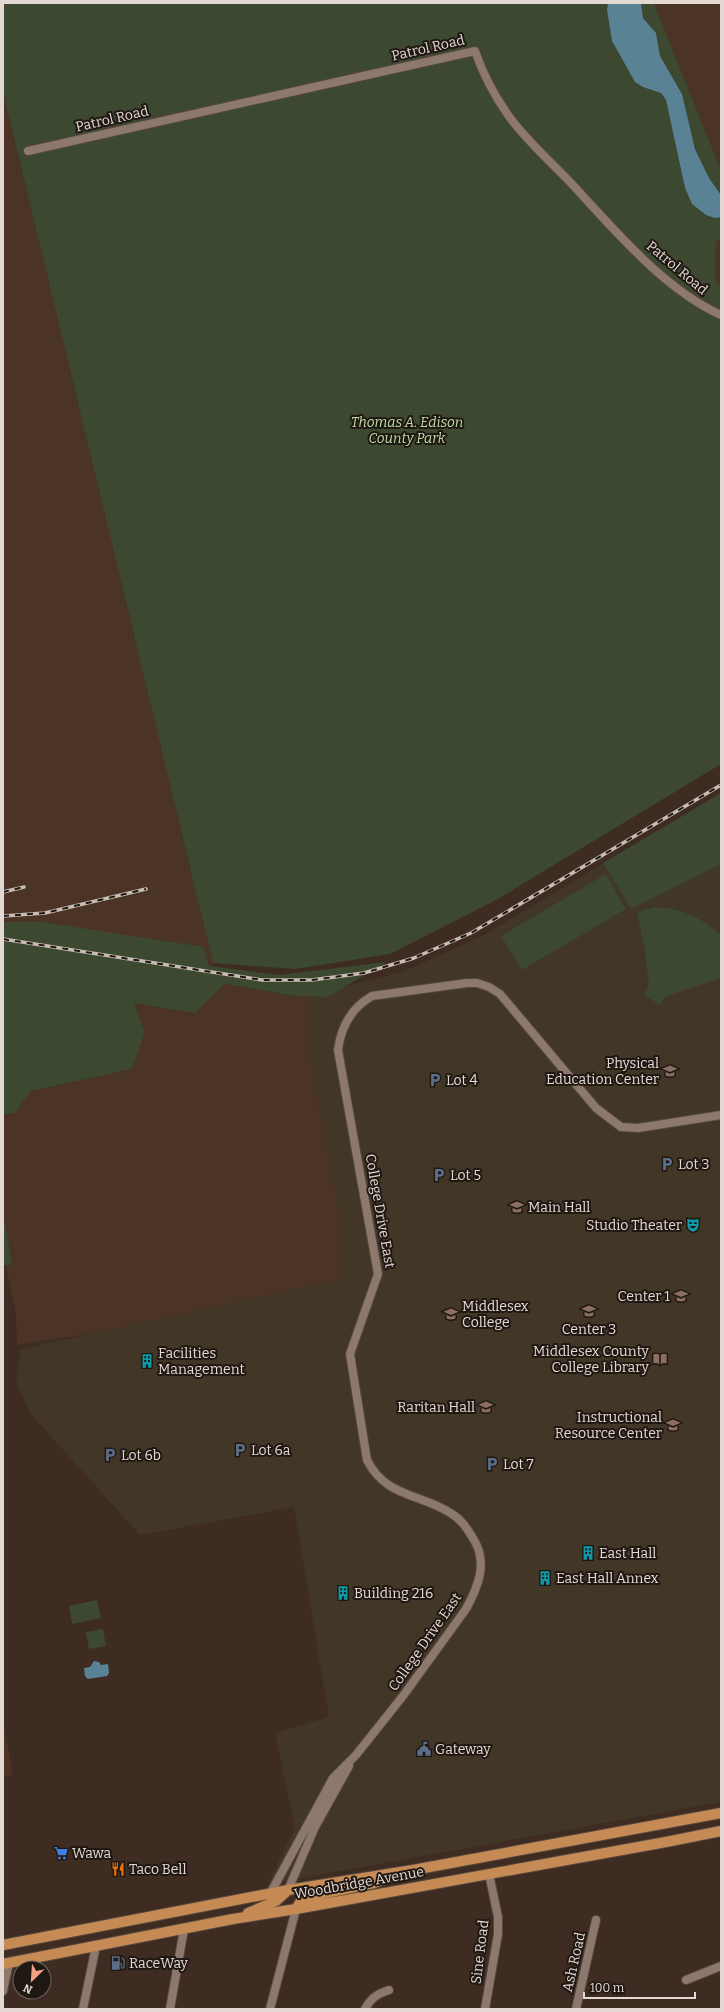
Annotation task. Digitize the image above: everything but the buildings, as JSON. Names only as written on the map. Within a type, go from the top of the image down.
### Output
[{"type":"main road","name":"Woodbridge Avenue","points":[[3,1945],[288,1890],[413,1870],[721,1813]]},
{"type":"main road","name":"Woodbridge Avenue","points":[[6,1963],[234,1919],[666,1842],[721,1830]]},
{"type":"main road","points":[[296,1909],[301,1901],[307,1897],[374,1883],[413,1870]]},
{"type":"main road","points":[[234,1919],[276,1901],[288,1890]]},
{"type":"street","name":"Patrol Road","points":[[28,151],[475,51],[483,72],[495,94],[520,130],[610,225],[661,274],[700,305],[721,315]]},
{"type":"street","name":"College Drive East","points":[[270,1894],[288,1862],[312,1813],[333,1778],[356,1755],[404,1696],[466,1609],[480,1580],[481,1563],[476,1543],[464,1524],[453,1514],[383,1482],[373,1471],[367,1460],[350,1354],[378,1274],[338,1050],[340,1036],[345,1023],[362,1002],[372,996],[458,984],[477,983],[489,987],[500,994],[596,1108],[621,1127],[638,1128],[721,1115]]},
{"type":"street","points":[[288,1890],[314,1827],[356,1755]]},
{"type":"street","name":"Sine Road","points":[[485,2009],[498,1934],[498,1917],[489,1874]]},
{"type":"street","points":[[270,2009],[296,1909]]},
{"type":"street","name":"Ash Road","points":[[576,2009],[596,1920]]},
{"type":"street","points":[[170,2009],[184,1929]]},
{"type":"street","points":[[83,2009],[96,1946]]},
{"type":"street","points":[[3,1991],[6,1963]]},
{"type":"street","points":[[686,1980],[721,1966]]},
{"type":"street","points":[[365,2009],[373,1997],[379,1993],[389,1990]]},
{"type":"shaded area","points":[[654,3],[721,3],[721,170]]},
{"type":"shaded area","points":[[3,92],[213,963],[219,986],[3,950]]},
{"type":"shaded area","points":[[721,237],[721,286],[715,281],[716,243]]},
{"type":"shaded area","name":"Middlesex College","points":[[721,793],[721,1802],[268,1884],[295,1828],[275,1733],[329,1717],[294,1507],[140,1535],[29,1412],[16,1381],[21,1349],[340,1279],[342,1228],[309,1052],[309,996],[405,971],[484,935]]},
{"type":"shaded area","points":[[225,984],[295,996],[328,997],[364,1291],[17,1345],[16,1314],[6,1266],[12,1264],[5,1221],[3,1221],[3,1115],[15,1113],[30,1091],[132,1069],[134,1003],[194,1013]]},
{"type":"shaded area","points":[[3,1718],[13,1775],[3,1777]]},
{"type":"green space","name":"Thomas A. Edison County Park","points":[[3,3],[608,3],[607,10],[612,41],[630,72],[653,90],[661,93],[666,100],[685,188],[692,204],[715,218],[721,217],[721,237],[716,243],[715,281],[721,286],[721,764],[496,900],[390,954],[295,969],[213,963],[3,92]]},
{"type":"green space","points":[[641,3],[654,3],[721,170],[721,195],[709,178],[695,149],[682,94],[660,56],[656,33],[643,18]]},
{"type":"green space","points":[[721,793],[721,864],[631,909],[603,863]]},
{"type":"green space","points":[[606,874],[626,909],[522,970],[501,936]]},
{"type":"green space","points":[[656,907],[675,910],[691,915],[706,923],[721,935],[721,978],[666,996],[660,1005],[644,995],[649,986],[645,951],[637,912]]},
{"type":"green space","points":[[3,922],[42,922],[204,947],[209,966],[279,975],[386,962],[328,997],[295,996],[225,984],[195,1013],[134,1003],[145,1032],[132,1069],[31,1091],[15,1113],[3,1115]]},
{"type":"green space","points":[[3,1221],[5,1221],[12,1264],[3,1266]]},
{"type":"green space","points":[[97,1600],[101,1618],[72,1624],[69,1606]]},
{"type":"green space","points":[[103,1629],[106,1646],[89,1649],[86,1632]]},
{"type":"water","points":[[608,3],[641,3],[643,18],[656,33],[660,56],[682,94],[695,149],[709,178],[721,195],[721,217],[715,218],[706,215],[692,204],[685,188],[666,100],[661,93],[643,87],[635,82],[612,41],[607,10]]},
{"type":"water","points":[[94,1661],[99,1662],[101,1665],[108,1664],[109,1673],[107,1676],[88,1679],[85,1676],[84,1668],[90,1667]]},
{"type":"railway","points":[[3,939],[262,980],[312,980],[364,973],[414,958],[471,933],[721,785]]},
{"type":"railway","points":[[3,892],[24,887]]},
{"type":"railway","points":[[3,916],[45,913],[146,889]]},
{"type":"place","name":"Physical Education Center","points":[[670,1071]]},
{"type":"place","name":"Lot 4","points":[[435,1080]]},
{"type":"place","name":"Lot 3","points":[[667,1164]]},
{"type":"place","name":"Lot 5","points":[[439,1175]]},
{"type":"place","name":"Main Hall","points":[[517,1207]]},
{"type":"place","name":"Studio Theater","points":[[693,1225]]},
{"type":"place","name":"Center 1","points":[[681,1296]]},
{"type":"place","name":"Center 3","points":[[589,1311]]},
{"type":"place","name":"Middlesex College","points":[[451,1314]]},
{"type":"place","name":"Middlesex County College Library","points":[[660,1359]]},
{"type":"place","name":"Facilities Management","points":[[147,1361]]},
{"type":"place","name":"Raritan Hall","points":[[486,1407]]},
{"type":"place","name":"Instructional Resource Center","points":[[673,1425]]},
{"type":"place","name":"Lot 6a","points":[[240,1450]]},
{"type":"place","name":"Lot 6b","points":[[110,1455]]},
{"type":"place","name":"Lot 7","points":[[492,1464]]},
{"type":"place","name":"East Hall","points":[[588,1553]]},
{"type":"place","name":"East Hall Annex","points":[[545,1578]]},
{"type":"place","name":"Building 216","points":[[343,1593]]},
{"type":"place","name":"Gateway","points":[[424,1749]]},
{"type":"place","name":"Wawa","points":[[61,1853]]},
{"type":"place","name":"Taco Bell","points":[[118,1869]]},
{"type":"place","name":"RaceWay","points":[[118,1963]]}]
